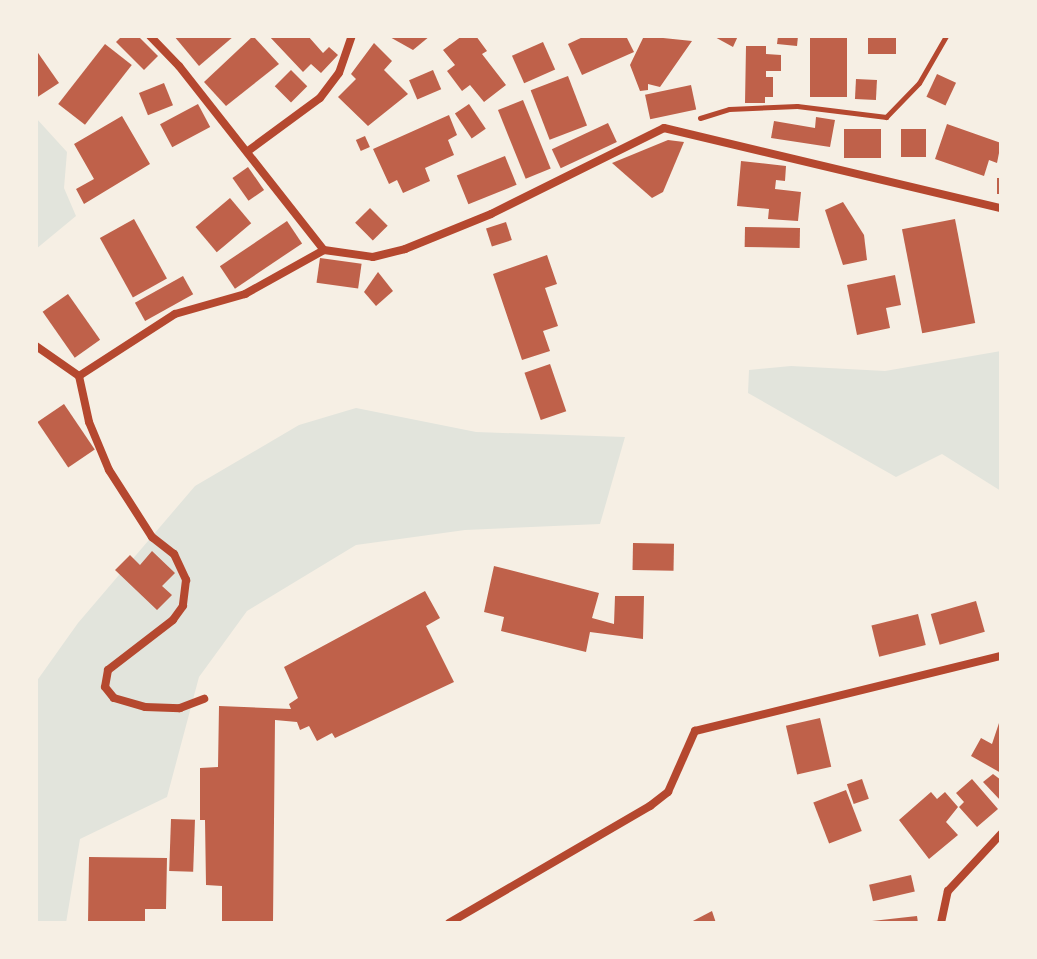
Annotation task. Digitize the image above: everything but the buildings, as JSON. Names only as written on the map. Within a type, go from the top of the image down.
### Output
[{"type":"street","points":[[150,36],[248,151],[324,250]]},
{"type":"street","points":[[248,151],[320,98],[339,73],[352,36]]},
{"type":"street","points":[[79,376],[175,314],[245,294],[324,250],[373,257],[405,249],[491,214],[664,128],[1001,208]]},
{"type":"street","points":[[36,346],[79,376],[89,422],[109,470],[152,537],[174,554],[186,580],[183,606],[108,670],[105,687],[114,698],[145,707],[180,708],[204,699]]},
{"type":"street","points":[[449,923],[650,806],[668,792],[695,731],[1001,656]]},
{"type":"street","points":[[941,923],[948,891],[1001,834]]},
{"type":"path","points":[[664,128],[729,109],[797,106],[886,117],[919,83],[946,36]]},
{"type":"shaded area","points":[[36,118],[67,152],[64,188],[76,216],[36,249]]},
{"type":"shaded area","points":[[1001,351],[1001,491],[942,454],[896,477],[748,393],[749,370],[791,366],[885,371]]},
{"type":"shaded area","points":[[356,408],[476,432],[625,437],[600,524],[465,530],[356,545],[247,611],[199,677],[167,797],[80,839],[66,923],[36,923],[36,682],[78,623],[195,486],[299,425]]}]
